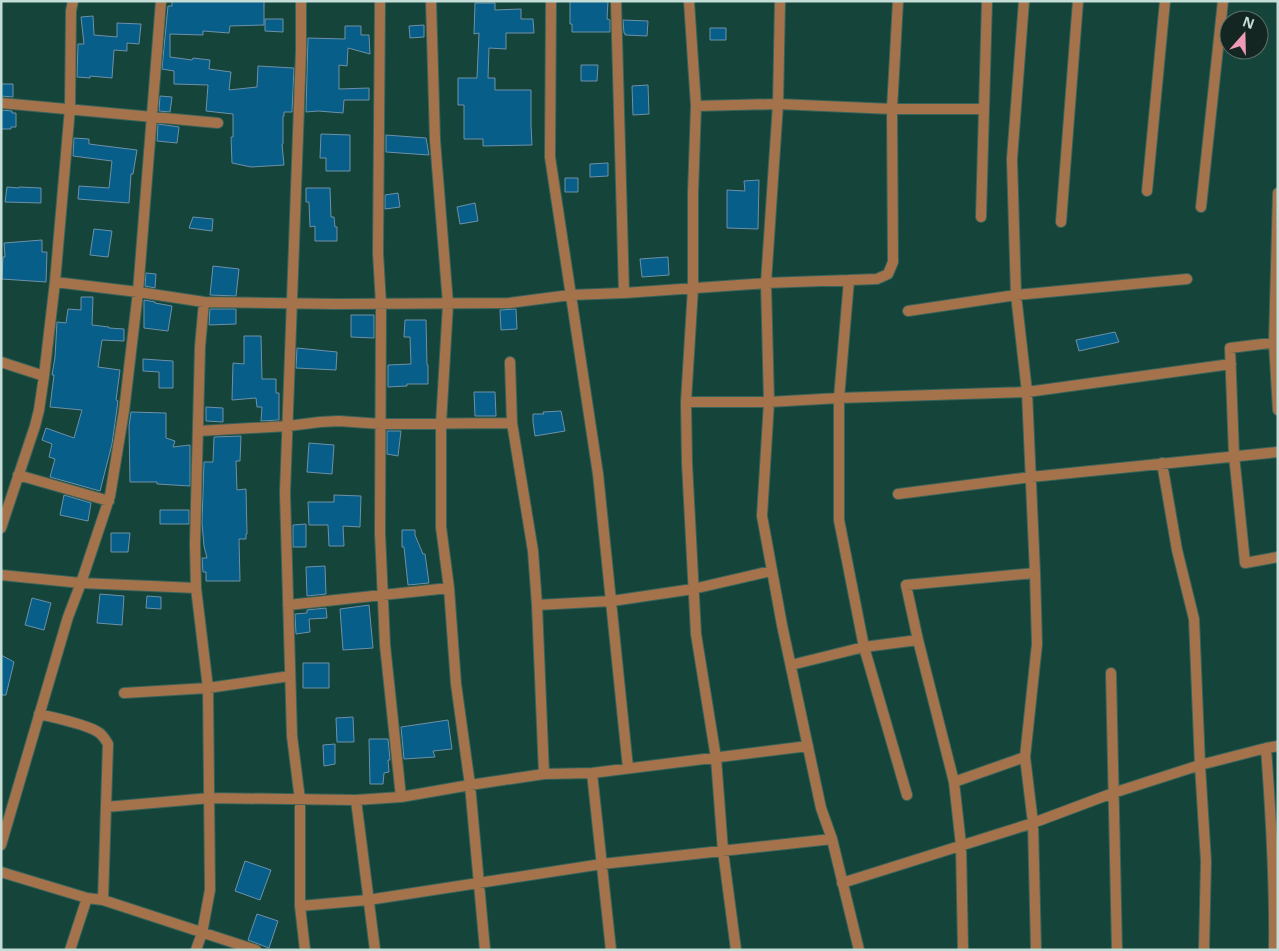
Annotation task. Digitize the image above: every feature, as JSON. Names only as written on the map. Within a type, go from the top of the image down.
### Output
[{"type":"street","points":[[1,528],[35,426],[44,376],[55,282],[70,108],[73,1]]},
{"type":"street","points":[[1,845],[68,617],[109,501],[124,411],[138,292],[161,1]]},
{"type":"street","points":[[301,1],[301,51],[286,493],[292,736],[300,800],[300,906],[304,950]]},
{"type":"street","points":[[380,1],[378,253],[381,304],[380,533],[385,645],[401,797]]},
{"type":"street","points":[[431,1],[435,140],[448,304],[441,424],[441,527],[449,588],[456,684],[470,785],[485,950]]},
{"type":"street","points":[[550,1],[550,156],[598,474],[628,768]]},
{"type":"street","points":[[616,1],[624,293]]},
{"type":"street","points":[[689,1],[696,106],[693,193],[693,288],[686,402],[686,463],[696,634],[716,758],[723,851],[736,950]]},
{"type":"street","points":[[780,1],[778,104],[766,283],[769,402],[762,516],[771,571],[821,808],[832,839],[859,950]]},
{"type":"street","points":[[55,282],[204,302],[448,304],[509,303],[570,295],[766,283],[877,279],[888,274],[893,262],[892,109],[898,1]]},
{"type":"street","points":[[981,217],[987,1]]},
{"type":"street","points":[[1024,1],[1012,159],[1016,296],[1027,392],[1035,573],[1037,644],[1025,757],[1033,823],[1036,950]]},
{"type":"street","points":[[1061,222],[1078,1]]},
{"type":"street","points":[[1147,191],[1165,1]]},
{"type":"street","points":[[1201,207],[1223,1]]},
{"type":"street","points":[[1,102],[218,123]]},
{"type":"street","points":[[696,106],[778,104],[892,109],[984,109]]},
{"type":"street","points":[[1278,193],[1276,343],[1278,410]]},
{"type":"street","points":[[908,311],[1016,296],[1187,279]]},
{"type":"street","points":[[849,280],[839,398],[839,520],[864,647],[907,795]]},
{"type":"street","points":[[196,950],[202,933],[210,890],[208,688],[196,588],[194,544],[200,347],[204,302]]},
{"type":"street","points":[[1276,343],[1230,348],[1234,455],[1245,563],[1278,558]]},
{"type":"street","points":[[1,362],[44,376]]},
{"type":"street","points":[[510,362],[512,422],[533,551],[544,774]]},
{"type":"street","points":[[686,402],[769,402],[1027,392],[1231,364]]},
{"type":"street","points":[[198,431],[339,421],[381,424],[512,422]]},
{"type":"street","points":[[898,494],[1031,477],[1278,452]]},
{"type":"street","points":[[1162,463],[1177,550],[1194,619],[1206,861],[1204,950]]},
{"type":"street","points":[[18,476],[109,501]]},
{"type":"street","points":[[537,605],[612,602],[693,589],[771,571]]},
{"type":"street","points":[[963,950],[961,845],[954,782],[906,585],[1035,573]]},
{"type":"street","points":[[1,575],[81,584],[196,588]]},
{"type":"street","points":[[288,605],[449,588]]},
{"type":"street","points":[[790,665],[864,647],[918,640]]},
{"type":"street","points":[[1111,673],[1117,950]]},
{"type":"street","points":[[124,693],[208,688],[290,676]]},
{"type":"street","points":[[40,714],[87,727],[98,732],[108,744],[103,900]]},
{"type":"street","points":[[106,807],[210,798],[356,800],[401,797],[544,774],[592,773],[808,746]]},
{"type":"street","points":[[842,883],[1033,823],[1113,793],[1200,765],[1278,746]]},
{"type":"street","points":[[1266,748],[1272,824],[1274,950]]},
{"type":"street","points":[[954,782],[1025,757]]},
{"type":"street","points":[[592,773],[611,950]]},
{"type":"street","points":[[356,800],[375,950]]},
{"type":"street","points":[[300,906],[368,900],[602,864],[832,839]]},
{"type":"street","points":[[1,872],[87,898],[103,900],[256,950]]},
{"type":"street","points":[[70,950],[87,898]]},
{"type":"building","points":[[172,1],[264,1],[264,25],[230,26],[229,33],[203,31],[203,35],[170,34],[170,57],[210,60],[209,69],[231,72],[229,90],[257,87],[258,66],[294,68],[292,112],[284,112],[283,116],[282,144],[284,165],[251,167],[232,163],[231,137],[233,137],[233,114],[206,111],[208,85],[174,84],[174,71],[162,69],[168,6],[172,6]]},
{"type":"building","points":[[570,1],[608,1],[607,19],[610,20],[610,32],[572,32]]},
{"type":"building","points":[[475,3],[495,3],[495,10],[521,9],[521,19],[533,19],[534,33],[506,33],[506,49],[489,48],[488,78],[495,78],[495,90],[531,90],[532,145],[483,146],[483,139],[464,139],[464,105],[458,105],[458,78],[477,78],[479,33],[474,34]]},
{"type":"building","points":[[93,16],[94,35],[117,37],[117,23],[141,24],[139,44],[127,43],[127,51],[114,50],[112,78],[77,77],[78,44],[84,44],[81,17]]},
{"type":"building","points":[[265,19],[283,19],[283,32],[265,31]]},
{"type":"building","points":[[623,20],[648,21],[647,36],[625,35]]},
{"type":"building","points":[[424,25],[424,37],[410,38],[409,26]]},
{"type":"building","points":[[345,26],[361,26],[361,35],[369,35],[370,54],[348,48],[347,66],[339,65],[339,89],[369,88],[369,100],[344,100],[343,113],[306,112],[308,38],[345,39]]},
{"type":"building","points":[[710,28],[726,28],[726,40],[710,40]]},
{"type":"building","points":[[581,65],[598,65],[597,81],[581,81]]},
{"type":"building","points":[[1,84],[13,84],[13,97],[1,96]]},
{"type":"building","points":[[648,85],[649,114],[633,115],[632,86]]},
{"type":"building","points":[[160,96],[172,97],[170,112],[159,111]]},
{"type":"building","points":[[1,110],[16,113],[16,127],[1,129]]},
{"type":"building","points":[[158,124],[179,127],[177,143],[157,141]]},
{"type":"building","points":[[321,134],[350,135],[350,171],[326,171],[326,158],[320,158]]},
{"type":"building","points":[[386,135],[426,138],[429,155],[386,152]]},
{"type":"building","points":[[74,138],[89,139],[89,144],[137,150],[133,174],[131,174],[129,203],[78,199],[79,186],[109,188],[112,161],[73,156]]},
{"type":"building","points":[[608,163],[608,176],[590,177],[590,164]]},
{"type":"building","points":[[565,178],[578,178],[578,192],[565,192]]},
{"type":"building","points":[[759,180],[758,229],[727,228],[727,190],[745,191],[744,181]]},
{"type":"building","points":[[7,187],[41,188],[41,203],[5,202]]},
{"type":"building","points":[[306,188],[330,188],[331,217],[334,217],[335,227],[337,227],[337,241],[315,241],[315,226],[310,227],[309,202],[306,202]]},
{"type":"building","points":[[398,193],[400,207],[385,209],[385,195]]},
{"type":"building","points":[[475,203],[478,221],[460,224],[457,207]]},
{"type":"building","points":[[193,217],[213,219],[212,231],[189,228]]},
{"type":"building","points":[[94,229],[112,231],[108,257],[90,255]]},
{"type":"building","points":[[42,240],[42,252],[47,252],[46,282],[2,279],[3,257],[5,257],[4,243]]},
{"type":"building","points":[[668,257],[669,275],[642,277],[640,259]]},
{"type":"building","points":[[213,266],[239,269],[236,296],[210,295]]},
{"type":"building","points":[[146,273],[156,274],[155,288],[145,286]]},
{"type":"building","points":[[81,297],[93,297],[92,325],[124,329],[124,341],[102,340],[98,367],[120,370],[112,444],[100,491],[50,477],[55,459],[49,457],[52,444],[42,440],[46,428],[74,438],[82,410],[50,407],[57,322],[66,323],[68,309],[81,310]]},
{"type":"building","points":[[144,300],[172,306],[168,331],[144,328]]},
{"type":"building","points":[[210,309],[236,309],[236,324],[209,325]]},
{"type":"building","points":[[516,309],[517,329],[501,330],[500,310]]},
{"type":"building","points":[[351,315],[374,315],[374,338],[351,337]]},
{"type":"building","points":[[405,320],[426,320],[428,384],[407,384],[407,386],[388,387],[388,365],[411,364],[410,337],[404,337]]},
{"type":"building","points":[[1115,332],[1119,342],[1079,351],[1076,340]]},
{"type":"building","points":[[244,336],[261,336],[262,379],[276,379],[276,393],[279,393],[279,420],[261,421],[262,407],[257,407],[256,398],[232,400],[233,363],[244,364]]},
{"type":"building","points":[[297,348],[337,352],[336,370],[296,368]]},
{"type":"building","points":[[143,359],[173,361],[173,388],[159,388],[159,372],[143,371]]},
{"type":"building","points":[[474,392],[495,392],[496,416],[475,416]]},
{"type":"building","points":[[206,407],[223,408],[223,422],[206,421]]},
{"type":"building","points":[[561,411],[565,431],[535,436],[533,414]]},
{"type":"building","points":[[131,412],[166,413],[166,438],[175,441],[173,447],[190,445],[190,486],[157,484],[157,482],[130,482],[129,426]]},
{"type":"building","points":[[387,431],[401,431],[398,456],[387,454]]},
{"type":"building","points":[[241,436],[240,461],[236,461],[237,490],[246,489],[247,534],[246,539],[239,539],[240,581],[206,581],[206,572],[203,572],[202,558],[207,558],[202,523],[204,462],[213,462],[214,437]]},
{"type":"building","points":[[309,443],[334,445],[332,474],[307,472]]},
{"type":"building","points":[[64,495],[91,503],[88,521],[60,515]]},
{"type":"building","points":[[334,495],[361,496],[360,527],[343,526],[344,546],[329,546],[328,525],[309,525],[308,502],[334,502]]},
{"type":"building","points":[[160,510],[189,510],[189,524],[160,524]]},
{"type":"building","points":[[306,524],[306,547],[293,547],[293,525]]},
{"type":"building","points":[[402,530],[415,530],[415,535],[423,554],[425,554],[429,583],[408,585],[404,547],[402,547]]},
{"type":"building","points":[[111,533],[130,533],[128,552],[111,552]]},
{"type":"building","points":[[325,566],[326,594],[307,596],[306,567]]},
{"type":"building","points":[[100,594],[124,596],[122,625],[97,623]]},
{"type":"building","points":[[147,596],[161,597],[161,609],[146,608]]},
{"type":"building","points":[[32,598],[51,603],[44,630],[25,625]]},
{"type":"building","points":[[369,605],[373,648],[343,650],[340,609]]},
{"type":"building","points":[[326,608],[327,618],[309,619],[310,632],[296,634],[295,614],[307,613],[307,610]]},
{"type":"building","points":[[1,655],[14,662],[6,695],[1,695]]},
{"type":"building","points":[[303,663],[329,663],[329,688],[303,688]]},
{"type":"building","points":[[353,717],[354,742],[337,742],[336,718]]},
{"type":"building","points":[[448,720],[452,749],[433,751],[435,757],[404,759],[401,727]]},
{"type":"building","points":[[369,739],[388,739],[389,772],[384,773],[383,784],[370,784]]},
{"type":"building","points":[[335,744],[335,764],[324,766],[323,745]]},
{"type":"building","points":[[245,861],[271,870],[260,900],[235,891]]},
{"type":"building","points":[[257,914],[278,921],[269,948],[248,940]]}]
